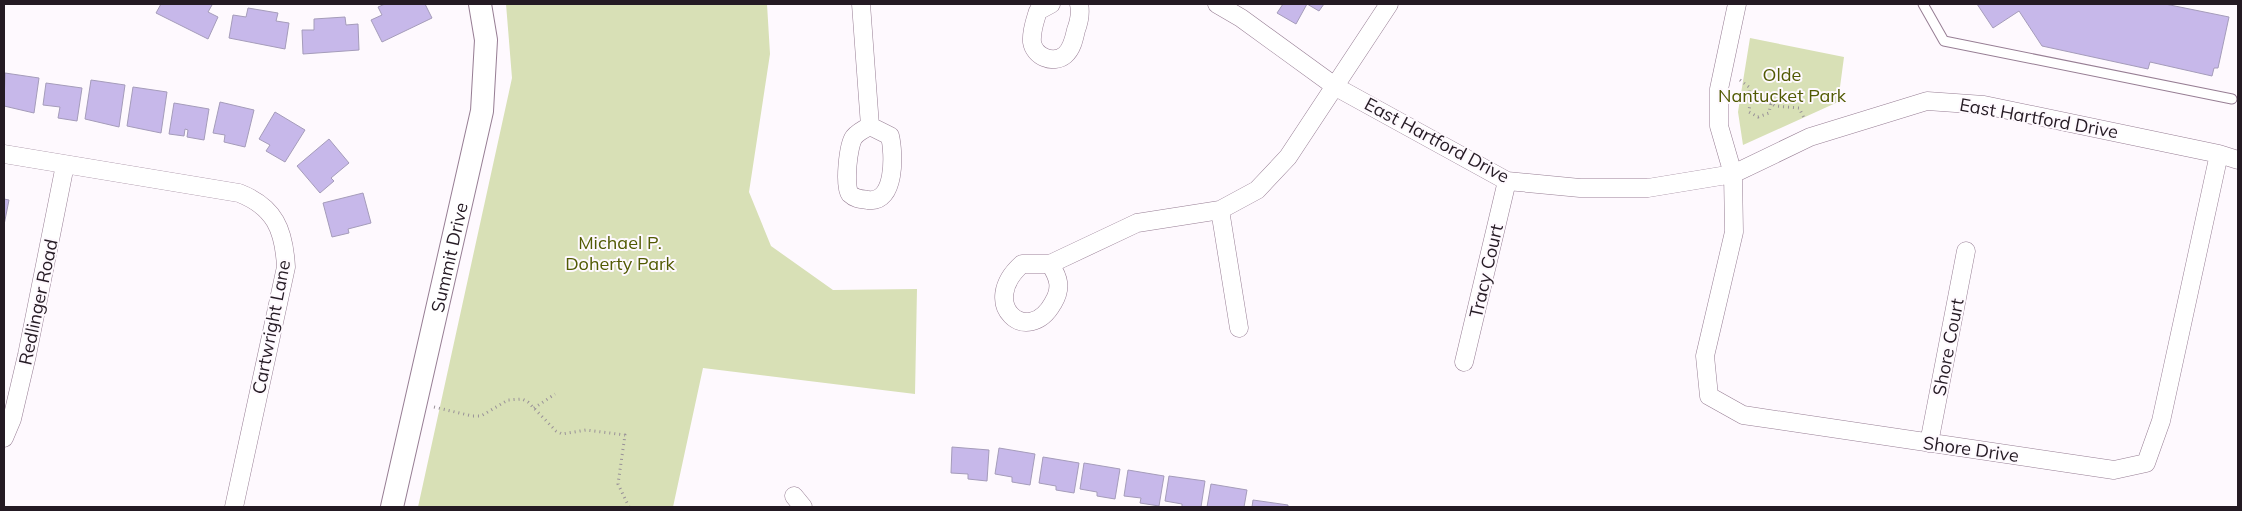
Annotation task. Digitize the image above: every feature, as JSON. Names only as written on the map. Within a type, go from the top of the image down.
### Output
[{"type":"street","name":"Summit Drive","points":[[392,507],[482,111],[486,40],[480,4]]},
{"type":"street","points":[[861,4],[870,126]]},
{"type":"street","points":[[1051,4],[1038,12],[1032,34],[1032,43],[1036,51],[1044,58],[1053,59],[1064,56],[1071,48],[1079,20],[1079,4]]},
{"type":"street","name":"East Hartford Drive","points":[[1217,4],[1245,11],[1336,87],[1507,180],[1580,188],[1648,188],[1733,174],[1810,137],[1927,101],[2002,108],[2219,154],[2238,160]]},
{"type":"street","points":[[1050,264],[1137,222],[1220,210],[1257,190],[1288,157],[1389,4]]},
{"type":"street","points":[[1733,174],[1719,126],[1719,89],[1738,4]]},
{"type":"street","name":"Cartwright Lane","points":[[4,154],[239,193],[254,199],[265,207],[275,220],[285,248],[286,267],[234,507]]},
{"type":"street","name":"Shore Drive","points":[[1733,174],[1734,232],[1705,356],[1709,396],[1743,415],[2114,470],[2146,463],[2161,421],[2219,154]]},
{"type":"street","name":"Redlinger Road","points":[[4,438],[12,418],[27,355],[65,165]]},
{"type":"street","name":"Tracy Court","points":[[1464,362],[1507,180]]},
{"type":"street","points":[[1220,210],[1238,328]]},
{"type":"street","name":"Shore Court","points":[[1929,443],[1966,251]]},
{"type":"lane","points":[[1924,4],[1944,41],[2232,99]]},
{"type":"path","points":[[1740,80],[1749,87],[1749,112],[1758,118],[1769,113],[1771,103]]},
{"type":"path","points":[[1750,102],[1759,96],[1775,106],[1799,108],[1804,118]]},
{"type":"path","points":[[534,408],[555,394]]},
{"type":"path","points":[[433,407],[472,416],[481,416],[514,398],[522,399],[534,408],[556,431],[562,434],[586,430],[625,434],[618,484],[629,507]]},
{"type":"green space","name":"Michael P. Doherty Park","points":[[506,4],[767,4],[770,54],[749,192],[771,246],[833,290],[917,289],[915,394],[703,368],[673,507],[418,507],[512,78]]},
{"type":"green space","name":"Olde Nantucket Park","points":[[1750,38],[1844,57],[1838,102],[1743,145],[1738,112]]},
{"type":"building","points":[[161,4],[212,5],[208,12],[218,17],[208,39],[156,13]]},
{"type":"building","points":[[385,4],[425,4],[432,18],[382,42],[371,20],[382,15],[378,7]]},
{"type":"building","points":[[1283,4],[1307,4],[1296,24],[1277,13]]},
{"type":"building","points":[[1307,4],[1324,4],[1319,11]]},
{"type":"building","points":[[1977,4],[2165,4],[2229,17],[2218,68],[2214,68],[2212,76],[2150,62],[2148,69],[2042,46],[2019,11],[1993,28]]},
{"type":"building","points":[[248,8],[278,13],[276,21],[289,23],[285,49],[229,38],[233,15],[246,17]]},
{"type":"building","points":[[345,17],[346,25],[358,24],[359,50],[303,54],[302,30],[314,30],[314,19]]},
{"type":"building","points":[[5,73],[39,78],[34,113],[4,106]]},
{"type":"building","points":[[91,80],[125,85],[119,127],[85,119]]},
{"type":"building","points":[[46,83],[82,88],[77,121],[58,118],[60,107],[43,105]]},
{"type":"building","points":[[133,87],[167,92],[161,133],[127,126]]},
{"type":"building","points":[[220,102],[254,110],[245,147],[224,142],[225,135],[213,133]]},
{"type":"building","points":[[174,103],[209,109],[204,140],[187,137],[188,130],[185,129],[184,136],[169,134]]},
{"type":"building","points":[[275,112],[305,130],[285,162],[266,151],[270,145],[259,139]]},
{"type":"building","points":[[329,139],[349,163],[331,178],[334,181],[320,193],[297,166]]},
{"type":"building","points":[[363,193],[371,223],[348,229],[349,233],[332,237],[323,203]]},
{"type":"building","points":[[4,199],[9,200],[4,225]]},
{"type":"building","points":[[952,447],[989,450],[987,481],[968,479],[968,474],[951,473]]},
{"type":"building","points":[[999,448],[1035,454],[1030,485],[1012,482],[1012,477],[995,474]]},
{"type":"building","points":[[1043,457],[1079,463],[1074,493],[1056,490],[1056,486],[1039,483]]},
{"type":"building","points":[[1084,463],[1120,469],[1115,499],[1097,496],[1097,492],[1080,489]]},
{"type":"building","points":[[1128,470],[1164,476],[1159,506],[1140,503],[1141,498],[1124,496]]},
{"type":"building","points":[[1169,476],[1205,481],[1201,507],[1182,507],[1182,504],[1165,501]]},
{"type":"building","points":[[1211,484],[1247,490],[1244,507],[1207,507]]},
{"type":"building","points":[[1253,500],[1288,505],[1288,507],[1252,507]]}]
